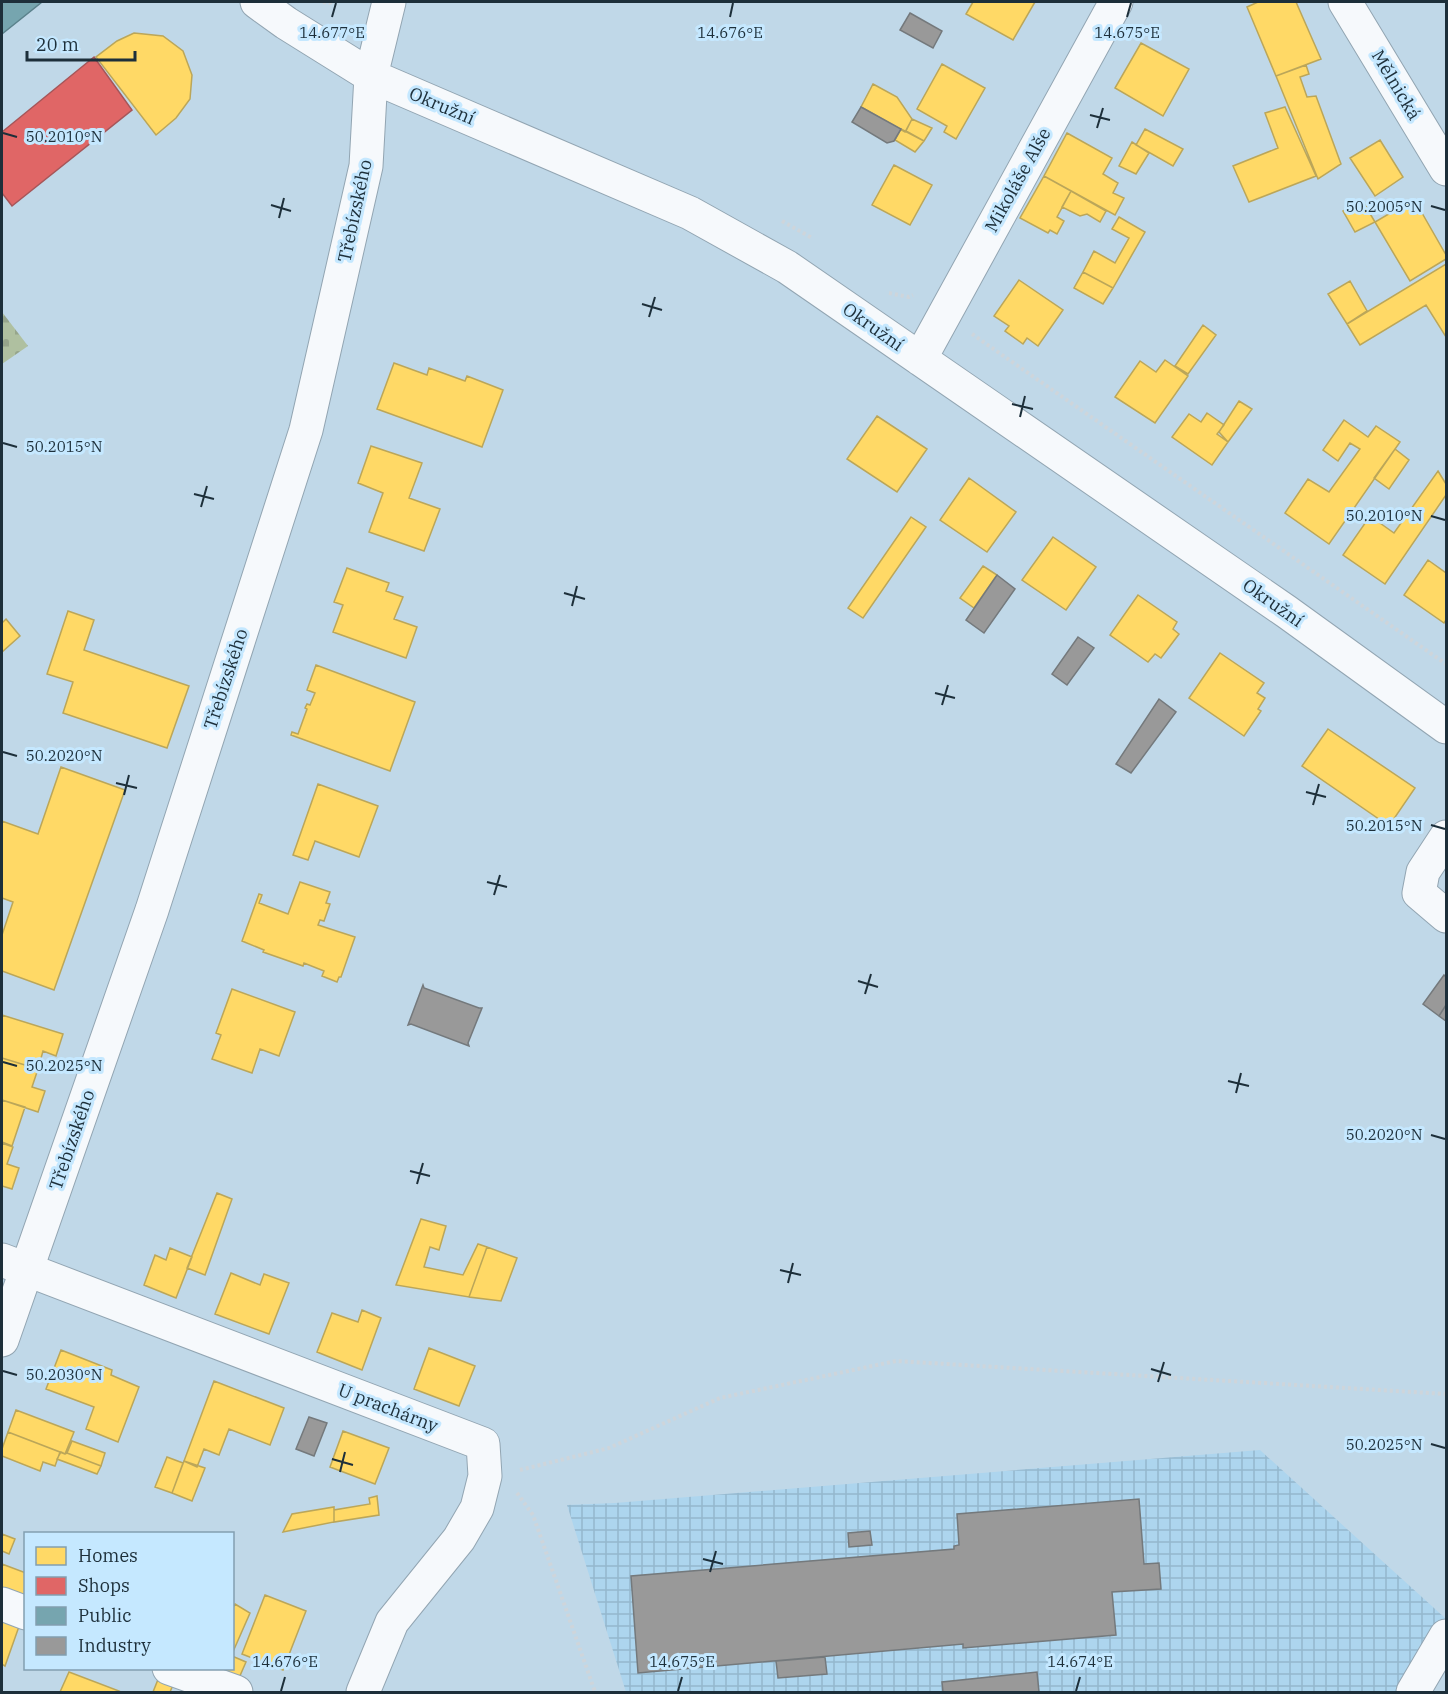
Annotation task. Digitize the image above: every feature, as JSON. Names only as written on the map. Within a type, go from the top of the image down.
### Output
[{"type":"street","name":"Okružní","points":[[257,2],[286,23],[371,76],[690,213],[787,267],[1287,612],[1446,727]]},
{"type":"street","name":"Třebízského","points":[[2,1340],[15,1264],[152,910],[306,430],[366,166],[371,76],[389,2]]},
{"type":"street","name":"Mikoláše Alše","points":[[920,359],[1116,2]]},
{"type":"street","name":"Mělnická","points":[[1345,2],[1446,169]]},
{"type":"street","points":[[1446,837],[1423,872],[1419,893],[1446,916]]},
{"type":"street","name":"U prachárny","points":[[15,1264],[483,1444]]},
{"type":"street","points":[[363,1692],[392,1622],[459,1539],[477,1508],[485,1476],[483,1444]]},
{"type":"street","points":[[2,1604],[24,1612]]},
{"type":"street","points":[[1413,1692],[1446,1636]]},
{"type":"street","points":[[183,1680],[236,1692]]},
{"type":"path","points":[[322,2],[332,2]]},
{"type":"path","points":[[483,1444],[504,1474],[609,1448],[720,1398],[896,1361],[1446,1394]]},
{"type":"path","points":[[516,1490],[533,1515],[596,1692]]},
{"type":"shaded area","points":[[1260,1450],[1445,1618],[1399,1692],[626,1692],[567,1505],[615,1503]]},
{"type":"green space","points":[[2,312],[28,346],[2,364]]},
{"type":"building: Homes","points":[[973,2],[1035,2],[1013,40],[966,14]]},
{"type":"building: Homes","points":[[1258,2],[1296,2],[1321,59],[1276,76],[1247,7]]},
{"type":"building: Homes","points":[[134,33],[163,36],[183,51],[192,75],[190,99],[176,118],[156,135],[96,57],[117,41]]},
{"type":"building: Homes","points":[[1141,43],[1189,69],[1163,116],[1115,88]]},
{"type":"building: Homes","points":[[942,64],[985,88],[956,139],[944,132],[947,126],[917,109]]},
{"type":"building: Homes","points":[[1306,65],[1309,74],[1300,77],[1307,97],[1316,96],[1341,164],[1318,179],[1276,76]]},
{"type":"building: Homes","points":[[873,84],[897,97],[912,119],[905,132],[861,107]]},
{"type":"building: Homes","points":[[1285,107],[1316,176],[1249,202],[1233,166],[1278,148],[1265,113]]},
{"type":"building: Homes","points":[[912,119],[932,128],[924,141],[906,131]]},
{"type":"building: Homes","points":[[901,129],[924,141],[915,152],[895,140]]},
{"type":"building: Homes","points":[[1145,129],[1183,149],[1173,166],[1136,145]]},
{"type":"building: Homes","points":[[1067,133],[1112,158],[1103,174],[1118,183],[1113,193],[1124,198],[1115,215],[1044,176]]},
{"type":"building: Homes","points":[[1380,140],[1403,177],[1375,196],[1350,158]]},
{"type":"building: Homes","points":[[1132,142],[1149,153],[1136,174],[1119,166]]},
{"type":"building: Homes","points":[[894,165],[932,185],[910,225],[872,205]]},
{"type":"building: Homes","points":[[1044,176],[1071,191],[1057,217],[1064,221],[1057,234],[1050,230],[1048,233],[1020,218]]},
{"type":"building: Homes","points":[[1071,191],[1106,211],[1100,222],[1087,214],[1080,216],[1062,207]]},
{"type":"building: Homes","points":[[1414,199],[1446,255],[1446,259],[1410,281],[1375,222]]},
{"type":"building: Homes","points":[[1362,200],[1375,222],[1355,232],[1343,211]]},
{"type":"building: Homes","points":[[1119,217],[1145,232],[1113,288],[1083,272],[1094,251],[1115,263],[1129,238],[1112,229]]},
{"type":"building: Homes","points":[[1446,264],[1446,337],[1426,305],[1360,345],[1347,324]]},
{"type":"building: Homes","points":[[1083,272],[1113,288],[1103,304],[1074,288]]},
{"type":"building: Homes","points":[[1019,280],[1063,310],[1038,346],[1027,338],[1023,344],[1005,331],[1009,326],[994,316]]},
{"type":"building: Homes","points":[[1350,281],[1367,311],[1347,324],[1328,294]]},
{"type":"building: Homes","points":[[1203,325],[1216,335],[1188,374],[1175,366]]},
{"type":"building: Homes","points":[[1165,360],[1188,376],[1155,423],[1115,397],[1140,361],[1156,372]]},
{"type":"building: Homes","points":[[394,363],[427,375],[429,368],[465,381],[467,376],[503,390],[482,447],[377,409]]},
{"type":"building: Homes","points":[[1239,401],[1252,409],[1228,442],[1219,432]]},
{"type":"building: Homes","points":[[1207,413],[1224,425],[1217,434],[1228,442],[1212,465],[1172,437],[1189,414],[1201,422]]},
{"type":"building: Homes","points":[[877,416],[927,449],[897,492],[847,459]]},
{"type":"building: Homes","points":[[1344,420],[1368,437],[1376,426],[1400,442],[1329,544],[1285,513],[1308,479],[1329,492],[1360,449],[1350,443],[1338,461],[1323,450]]},
{"type":"building: Homes","points":[[371,446],[422,463],[409,498],[440,509],[424,551],[369,532],[383,493],[358,483]]},
{"type":"building: Homes","points":[[1395,449],[1409,460],[1389,489],[1374,478]]},
{"type":"building: Homes","points":[[1438,471],[1446,484],[1446,495],[1385,584],[1343,555],[1370,516],[1394,533]]},
{"type":"building: Homes","points":[[969,478],[1016,512],[987,552],[940,520]]},
{"type":"building: Homes","points":[[911,517],[926,527],[863,618],[848,608]]},
{"type":"building: Homes","points":[[1053,537],[1096,567],[1066,610],[1022,580]]},
{"type":"building: Homes","points":[[1428,560],[1446,573],[1446,620],[1444,623],[1404,595]]},
{"type":"building: Homes","points":[[983,566],[997,575],[974,608],[960,598]]},
{"type":"building: Homes","points":[[347,568],[389,583],[386,591],[403,597],[394,619],[417,627],[406,658],[333,632],[343,605],[334,602]]},
{"type":"building: Homes","points":[[1138,595],[1177,622],[1173,629],[1179,634],[1161,658],[1155,654],[1148,662],[1110,635]]},
{"type":"building: Homes","points":[[68,611],[94,620],[84,650],[189,686],[167,748],[63,713],[73,682],[47,674]]},
{"type":"building: Homes","points":[[6,619],[20,636],[2,652],[2,623]]},
{"type":"building: Homes","points":[[1220,653],[1264,683],[1257,693],[1265,698],[1258,709],[1261,711],[1244,736],[1189,698]]},
{"type":"building: Homes","points":[[316,665],[415,702],[390,771],[291,735],[292,732],[298,734],[307,709],[305,708],[307,704],[310,705],[315,693],[307,690]]},
{"type":"building: Homes","points":[[1328,729],[1415,788],[1389,826],[1302,766]]},
{"type":"building: Homes","points":[[61,767],[125,790],[54,990],[2,971],[2,935],[13,902],[2,898],[2,821],[38,834]]},
{"type":"building: Homes","points":[[318,784],[378,806],[359,857],[315,841],[308,860],[293,855]]},
{"type":"building: Homes","points":[[300,882],[330,892],[326,903],[330,904],[324,921],[320,920],[318,925],[355,937],[341,977],[337,982],[322,976],[324,971],[263,952],[264,950],[242,941],[259,894],[262,895],[259,903],[288,914]]},
{"type":"building: Homes","points":[[232,989],[295,1012],[279,1056],[260,1049],[252,1073],[212,1059],[221,1035],[216,1033]]},
{"type":"building: Homes","points":[[2,1015],[63,1034],[56,1056],[43,1051],[38,1069],[2,1058]]},
{"type":"building: Homes","points":[[2,1058],[38,1069],[32,1087],[45,1091],[38,1112],[2,1100]]},
{"type":"building: Homes","points":[[2,1100],[25,1107],[12,1146],[2,1142]]},
{"type":"building: Homes","points":[[2,1143],[13,1147],[7,1164],[19,1168],[12,1189],[2,1186]]},
{"type":"building: Homes","points":[[217,1193],[232,1199],[205,1275],[187,1268]]},
{"type":"building: Homes","points":[[421,1219],[446,1226],[439,1250],[430,1247],[424,1267],[463,1275],[478,1244],[487,1247],[469,1297],[396,1285]]},
{"type":"building: Homes","points":[[487,1247],[517,1258],[501,1301],[469,1297]]},
{"type":"building: Homes","points":[[170,1248],[192,1257],[176,1298],[144,1285],[155,1255],[166,1260]]},
{"type":"building: Homes","points":[[231,1273],[260,1285],[264,1274],[289,1283],[269,1334],[215,1314]]},
{"type":"building: Homes","points":[[362,1310],[381,1318],[362,1370],[317,1352],[332,1313],[358,1322]]},
{"type":"building: Homes","points":[[429,1348],[475,1366],[459,1406],[414,1389]]},
{"type":"building: Homes","points":[[61,1350],[112,1370],[111,1375],[139,1387],[118,1442],[86,1429],[94,1407],[46,1389]]},
{"type":"building: Homes","points":[[214,1381],[284,1408],[270,1445],[229,1429],[219,1455],[204,1449],[197,1467],[184,1461]]},
{"type":"building: Homes","points":[[16,1410],[74,1432],[65,1454],[8,1432]]},
{"type":"building: Homes","points":[[343,1431],[389,1448],[375,1484],[330,1467]]},
{"type":"building: Homes","points":[[8,1432],[60,1452],[55,1466],[43,1462],[40,1471],[2,1456]]},
{"type":"building: Homes","points":[[72,1441],[105,1453],[101,1466],[67,1453]]},
{"type":"building: Homes","points":[[61,1452],[101,1466],[97,1474],[57,1459]]},
{"type":"building: Homes","points":[[167,1457],[183,1463],[172,1493],[155,1487]]},
{"type":"building: Homes","points":[[184,1461],[205,1468],[192,1501],[172,1493]]},
{"type":"building: Homes","points":[[377,1496],[379,1515],[334,1522],[334,1510],[370,1504],[369,1498]]},
{"type":"building: Homes","points":[[334,1507],[334,1522],[283,1532],[292,1514]]},
{"type":"building: Homes","points":[[2,1534],[15,1539],[9,1554],[2,1551]]},
{"type":"building: Homes","points":[[2,1564],[24,1572],[24,1598],[2,1590]]},
{"type":"building: Homes","points":[[265,1595],[306,1611],[283,1670],[242,1654]]},
{"type":"building: Homes","points":[[235,1604],[250,1613],[234,1649]]},
{"type":"building: Homes","points":[[2,1610],[22,1618],[5,1666],[2,1664]]},
{"type":"building: Homes","points":[[234,1657],[246,1662],[239,1678],[221,1670],[234,1670]]},
{"type":"building: Homes","points":[[69,1672],[119,1691],[60,1692]]},
{"type":"building: Homes","points":[[161,1672],[176,1678],[170,1692],[153,1692]]},
{"type":"building: Shops","points":[[94,57],[132,110],[12,206],[2,193],[2,132]]},
{"type":"building: Public","points":[[2,2],[42,2],[2,34]]},
{"type":"building: Industry","points":[[910,13],[942,31],[933,48],[900,30]]},
{"type":"building: Industry","points":[[861,107],[901,129],[894,141],[887,143],[852,122]]},
{"type":"building: Industry","points":[[997,575],[1015,589],[984,633],[966,620]]},
{"type":"building: Industry","points":[[1078,637],[1094,648],[1067,685],[1052,674]]},
{"type":"building: Industry","points":[[1159,699],[1176,712],[1131,773],[1116,764]]},
{"type":"building: Industry","points":[[1444,975],[1446,977],[1446,1005],[1439,1016],[1423,1004]]},
{"type":"building: Industry","points":[[423,985],[424,988],[482,1008],[468,1043],[469,1046],[411,1024],[408,1025]]},
{"type":"building: Industry","points":[[1446,1005],[1446,1021],[1439,1016]]},
{"type":"building: Industry","points":[[309,1417],[327,1423],[314,1456],[296,1449]]},
{"type":"building: Industry","points":[[1139,1499],[1144,1564],[1159,1563],[1161,1589],[1112,1592],[1116,1635],[963,1648],[963,1644],[638,1673],[631,1576],[954,1549],[954,1546],[959,1545],[957,1514]]},
{"type":"building: Industry","points":[[870,1531],[872,1545],[849,1547],[848,1533]]},
{"type":"building: Industry","points":[[825,1657],[827,1674],[778,1678],[776,1661]]},
{"type":"building: Industry","points":[[1037,1672],[1039,1692],[943,1692],[942,1682]]}]
